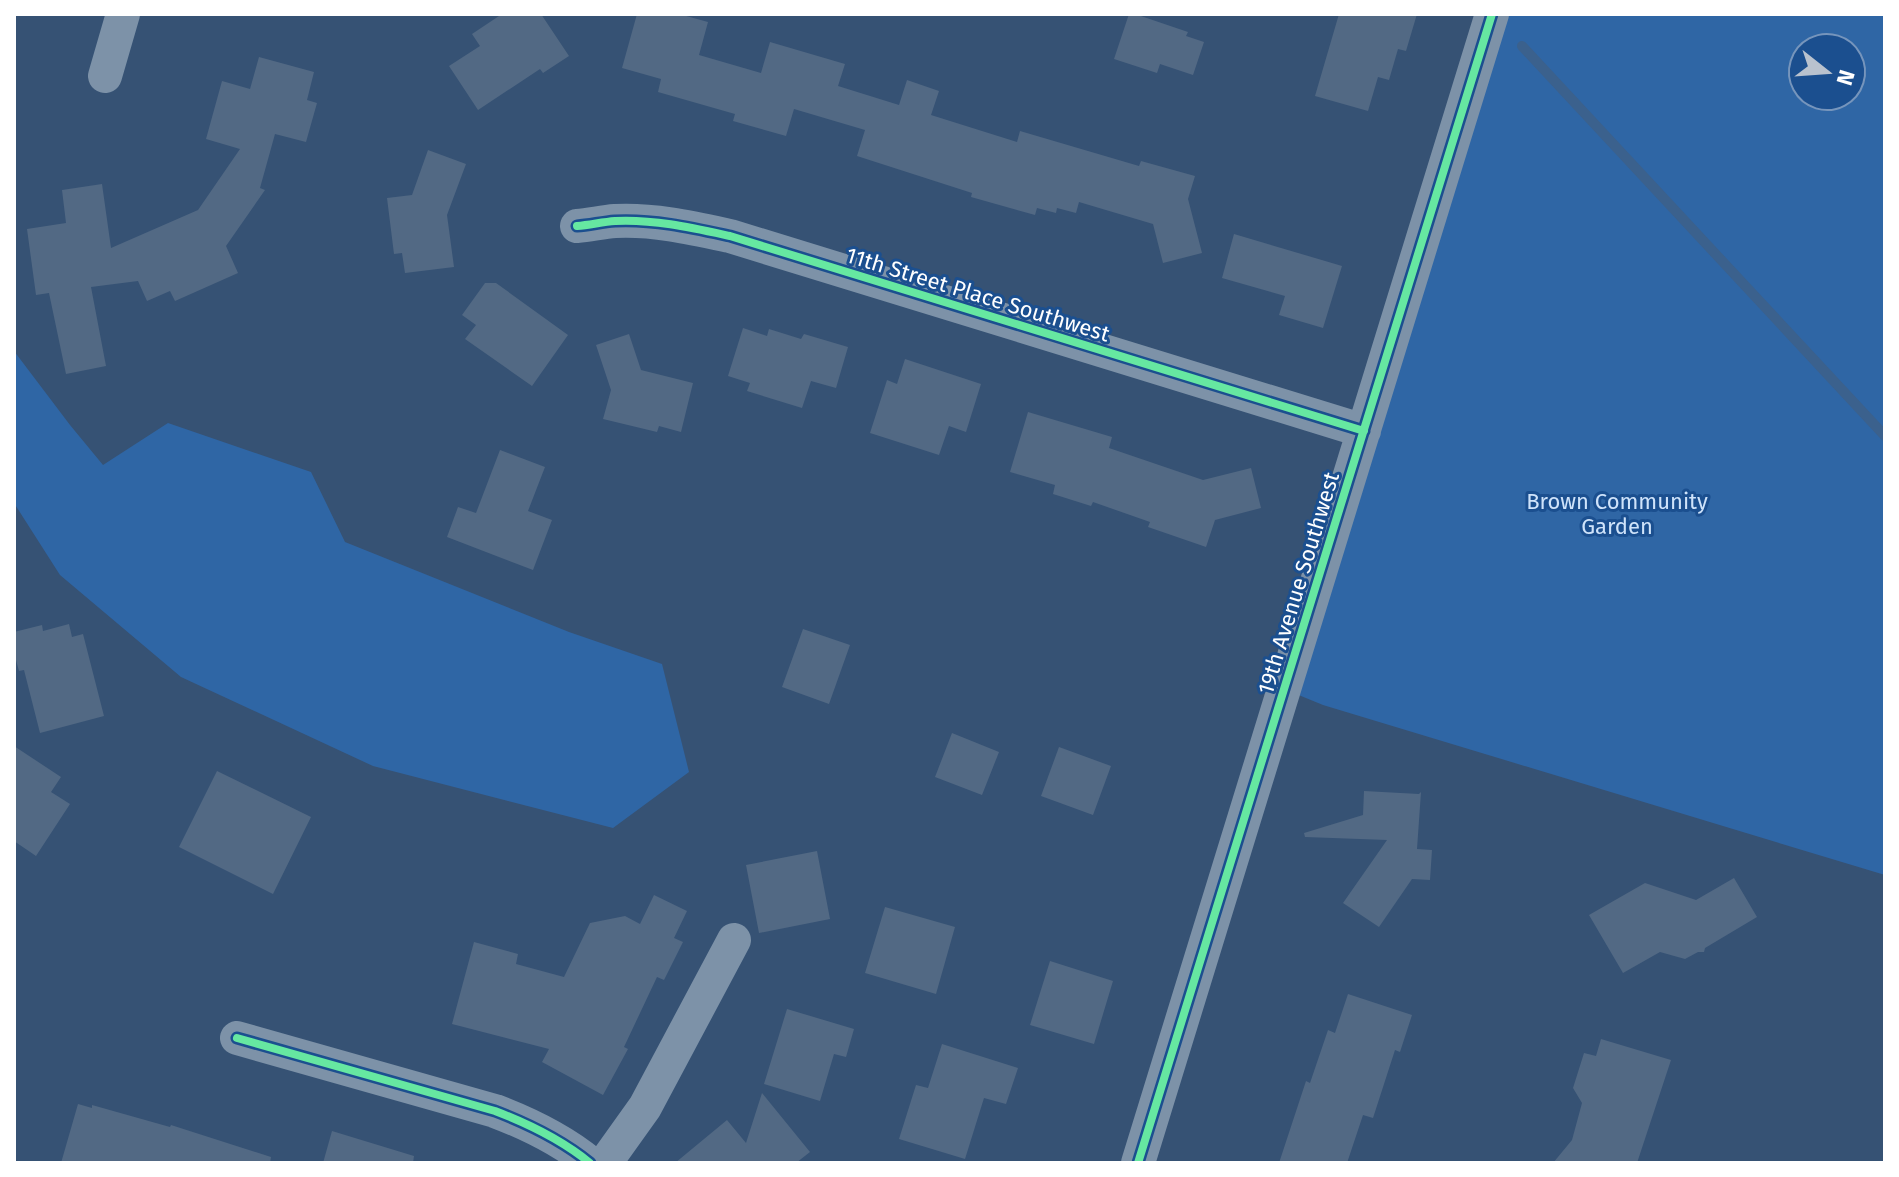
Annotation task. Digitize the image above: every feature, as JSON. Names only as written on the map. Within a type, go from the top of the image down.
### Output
[{"type":"street","points":[[105,76],[123,14]]},
{"type":"street","name":"19th Avenue Southwest","points":[[1138,1163],[1492,14]]},
{"type":"street","name":"11th Street Place Southwest","points":[[577,226],[617,221],[655,222],[730,236],[1364,431]]},
{"type":"street","points":[[605,1163],[645,1107],[734,940]]},
{"type":"street","points":[[237,1038],[495,1111],[545,1133],[590,1163]]},
{"type":"green space","name":"Brown Community Garden","points":[[1492,14],[1885,14],[1885,875],[1323,705],[1284,689]]},
{"type":"green space","points":[[14,351],[103,465],[168,423],[311,472],[345,542],[569,632],[662,664],[689,772],[613,828],[373,766],[181,677],[60,575],[14,503]]},
{"type":"building","points":[[502,14],[541,14],[569,56],[543,73],[540,69],[478,110],[449,66],[480,46],[472,34]]},
{"type":"building","points":[[637,14],[679,14],[708,22],[699,55],[761,73],[770,42],[845,64],[838,86],[899,105],[907,80],[939,91],[931,115],[1017,142],[1020,131],[1139,166],[1141,161],[1195,176],[1188,199],[1202,253],[1163,263],[1153,224],[1079,202],[1076,213],[1057,208],[1056,213],[1037,208],[1035,215],[971,197],[972,193],[857,156],[865,130],[794,109],[786,136],[733,121],[735,114],[658,92],[661,79],[622,68]]},
{"type":"building","points":[[1129,14],[1188,32],[1186,36],[1204,42],[1193,75],[1160,64],[1157,73],[1114,59]]},
{"type":"building","points":[[1339,14],[1417,14],[1406,51],[1398,49],[1389,80],[1378,77],[1368,111],[1315,96]]},
{"type":"building","points":[[259,57],[314,72],[307,100],[317,103],[306,142],[275,134],[260,188],[265,190],[226,246],[238,273],[175,301],[170,291],[147,301],[138,281],[91,287],[106,366],[66,374],[49,293],[36,295],[27,229],[66,223],[62,190],[102,184],[111,248],[198,210],[240,149],[206,139],[222,81],[250,89]]},
{"type":"building","points":[[428,150],[466,164],[447,215],[454,267],[405,273],[402,253],[394,254],[387,198],[412,195]]},
{"type":"building","points":[[1234,234],[1342,266],[1323,328],[1279,315],[1285,296],[1222,278]]},
{"type":"building","points":[[485,283],[496,283],[568,335],[532,386],[465,339],[476,325],[462,315]]},
{"type":"building","points":[[743,328],[767,336],[769,329],[801,339],[804,334],[848,347],[836,388],[811,381],[802,408],[747,391],[750,383],[728,376]]},
{"type":"building","points":[[629,334],[641,370],[693,383],[681,432],[659,426],[657,432],[603,419],[611,390],[596,345]]},
{"type":"building","points":[[905,359],[981,384],[966,432],[949,426],[939,455],[870,433],[887,380],[897,384]]},
{"type":"building","points":[[1028,412],[1112,437],[1109,448],[1203,480],[1251,468],[1261,508],[1215,520],[1206,547],[1148,527],[1150,522],[1093,502],[1091,506],[1053,494],[1055,485],[1010,472]]},
{"type":"building","points":[[500,450],[545,467],[528,511],[552,520],[533,570],[447,537],[458,507],[476,513]]},
{"type":"building","points":[[69,624],[72,637],[83,634],[104,716],[40,733],[24,670],[19,671],[14,653],[14,632],[42,625],[43,631]]},
{"type":"building","points":[[803,629],[850,645],[829,704],[782,687]]},
{"type":"building","points":[[952,733],[999,752],[982,795],[935,777]]},
{"type":"building","points":[[14,746],[61,777],[51,792],[70,804],[36,856],[14,841]]},
{"type":"building","points":[[1059,747],[1111,766],[1093,815],[1041,796]]},
{"type":"building","points":[[217,771],[311,817],[273,894],[179,847]]},
{"type":"building","points":[[1364,791],[1421,792],[1417,849],[1432,850],[1430,880],[1412,879],[1379,927],[1343,903],[1387,840],[1305,837],[1304,833],[1363,815]]},
{"type":"building","points":[[817,851],[830,919],[759,933],[746,865]]},
{"type":"building","points":[[1734,878],[1757,917],[1705,948],[1704,952],[1685,959],[1660,952],[1623,973],[1589,915],[1645,883],[1696,900]]},
{"type":"building","points":[[654,895],[687,911],[674,938],[683,942],[664,980],[657,977],[624,1047],[628,1049],[603,1095],[542,1062],[549,1049],[452,1024],[474,942],[518,954],[516,964],[564,977],[590,923],[625,916],[640,924]]},
{"type":"building","points":[[885,907],[955,927],[936,994],[865,973]]},
{"type":"building","points":[[1050,961],[1113,981],[1094,1044],[1030,1025]]},
{"type":"building","points":[[1348,994],[1412,1015],[1400,1052],[1395,1050],[1373,1118],[1363,1115],[1347,1163],[1279,1163],[1306,1081],[1310,1083],[1328,1030],[1335,1033]]},
{"type":"building","points":[[787,1009],[854,1029],[846,1057],[834,1054],[820,1101],[764,1084]]},
{"type":"building","points":[[1601,1039],[1671,1060],[1637,1163],[1553,1163],[1572,1140],[1582,1103],[1573,1088],[1584,1053],[1596,1056]]},
{"type":"building","points":[[942,1044],[1018,1068],[1006,1104],[984,1098],[965,1159],[899,1139],[916,1085],[928,1088]]},
{"type":"building","points":[[762,1093],[810,1152],[796,1163],[675,1163],[727,1120],[746,1143]]},
{"type":"building","points":[[78,1104],[171,1125],[271,1157],[270,1163],[61,1163]]},
{"type":"building","points":[[332,1131],[414,1156],[413,1163],[323,1163]]},
{"type":"waterway","points":[[1522,46],[1885,436]]},
{"type":"cycle path","points":[[1138,1163],[1492,14]]},
{"type":"cycle path","points":[[577,226],[644,221],[730,236],[1364,431]]},
{"type":"cycle path","points":[[237,1038],[495,1111],[545,1133],[590,1163]]}]
